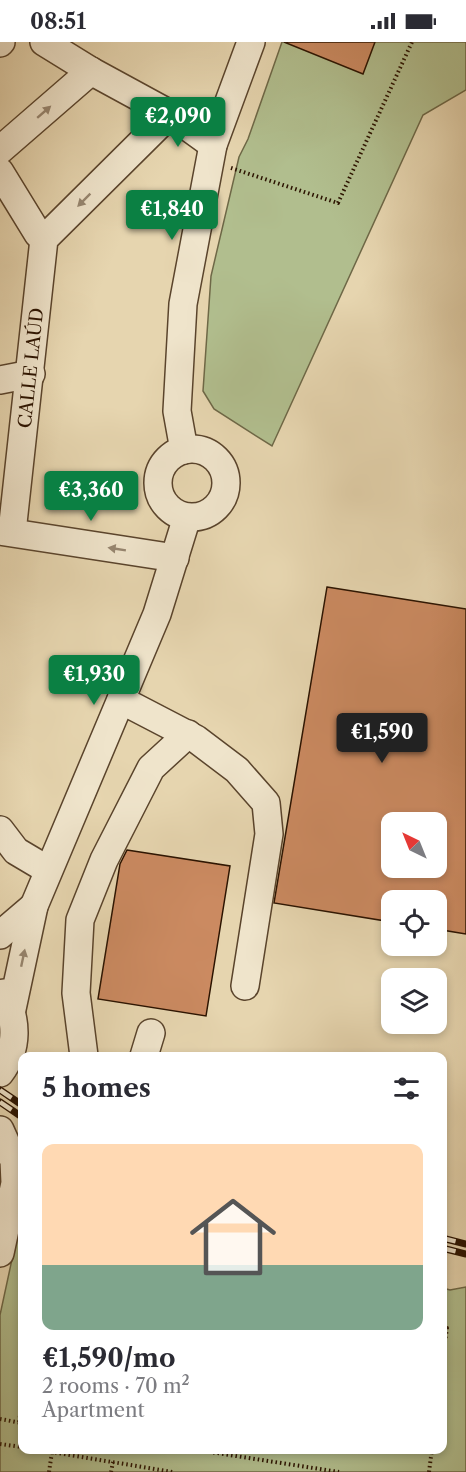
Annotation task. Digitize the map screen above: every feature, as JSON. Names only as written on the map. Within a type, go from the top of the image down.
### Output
[{"type":"street","points":[[44,42],[91,71],[170,114],[213,145]]},
{"type":"street","points":[[184,450],[177,411],[181,326],[213,145],[251,42]]},
{"type":"street","points":[[0,150],[91,71]]},
{"type":"street","points":[[0,172],[38,234],[44,239],[170,114]]},
{"type":"street","name":"CALLE LAÚD","points":[[6,531],[31,374],[44,239]]},
{"type":"street","points":[[0,380],[31,374]]},
{"type":"street","points":[[184,450],[201,450],[211,455],[224,472],[226,484],[218,505],[199,517],[187,517],[176,514],[167,507],[158,487],[163,466],[170,457],[184,450]]},
{"type":"street","points":[[0,1073],[12,1052],[15,1030],[6,998],[34,906],[157,614],[187,517]]},
{"type":"street","points":[[6,531],[175,558]]},
{"type":"street","points":[[121,700],[188,734],[237,770],[266,803],[269,834],[245,986]]},
{"type":"street","points":[[83,1052],[76,993],[80,920],[104,860],[151,768],[188,734]]},
{"type":"street","points":[[0,830],[16,851],[48,870]]},
{"type":"street","points":[[0,935],[34,906]]},
{"type":"street","points":[[0,1130],[14,1161],[15,1183],[0,1253]]},
{"type":"path","points":[[213,145],[229,167],[338,203],[412,42]]},
{"type":"path","points":[[0,1419],[18,1422]]},
{"type":"path","points":[[0,1444],[18,1446]]},
{"type":"path","points":[[49,1472],[52,1454]]},
{"type":"path","points":[[64,1454],[173,1472]]},
{"type":"path","points":[[229,1454],[339,1472]]},
{"type":"path","points":[[429,1472],[431,1454]]},
{"type":"path","points":[[111,1472],[113,1462]]},
{"type":"green space","points":[[282,42],[466,42],[466,90],[423,115],[272,446],[214,409],[203,391],[211,276],[239,157],[248,139]]},
{"type":"green space","points":[[18,1232],[18,1454],[447,1454],[447,1289],[466,1287],[466,1472],[0,1472],[0,1315]]},
{"type":"building","points":[[284,42],[375,42],[363,74]]},
{"type":"building","points":[[327,587],[466,609],[466,934],[447,931],[447,890],[381,890],[381,920],[274,903]]},
{"type":"building","points":[[127,850],[230,866],[206,1016],[98,999],[120,864]]},
{"type":"railway","points":[[0,1090],[18,1102]]},
{"type":"railway","points":[[0,1102],[18,1114]]},
{"type":"railway","points":[[447,1239],[466,1244]]},
{"type":"railway","points":[[447,1249],[466,1254]]}]
